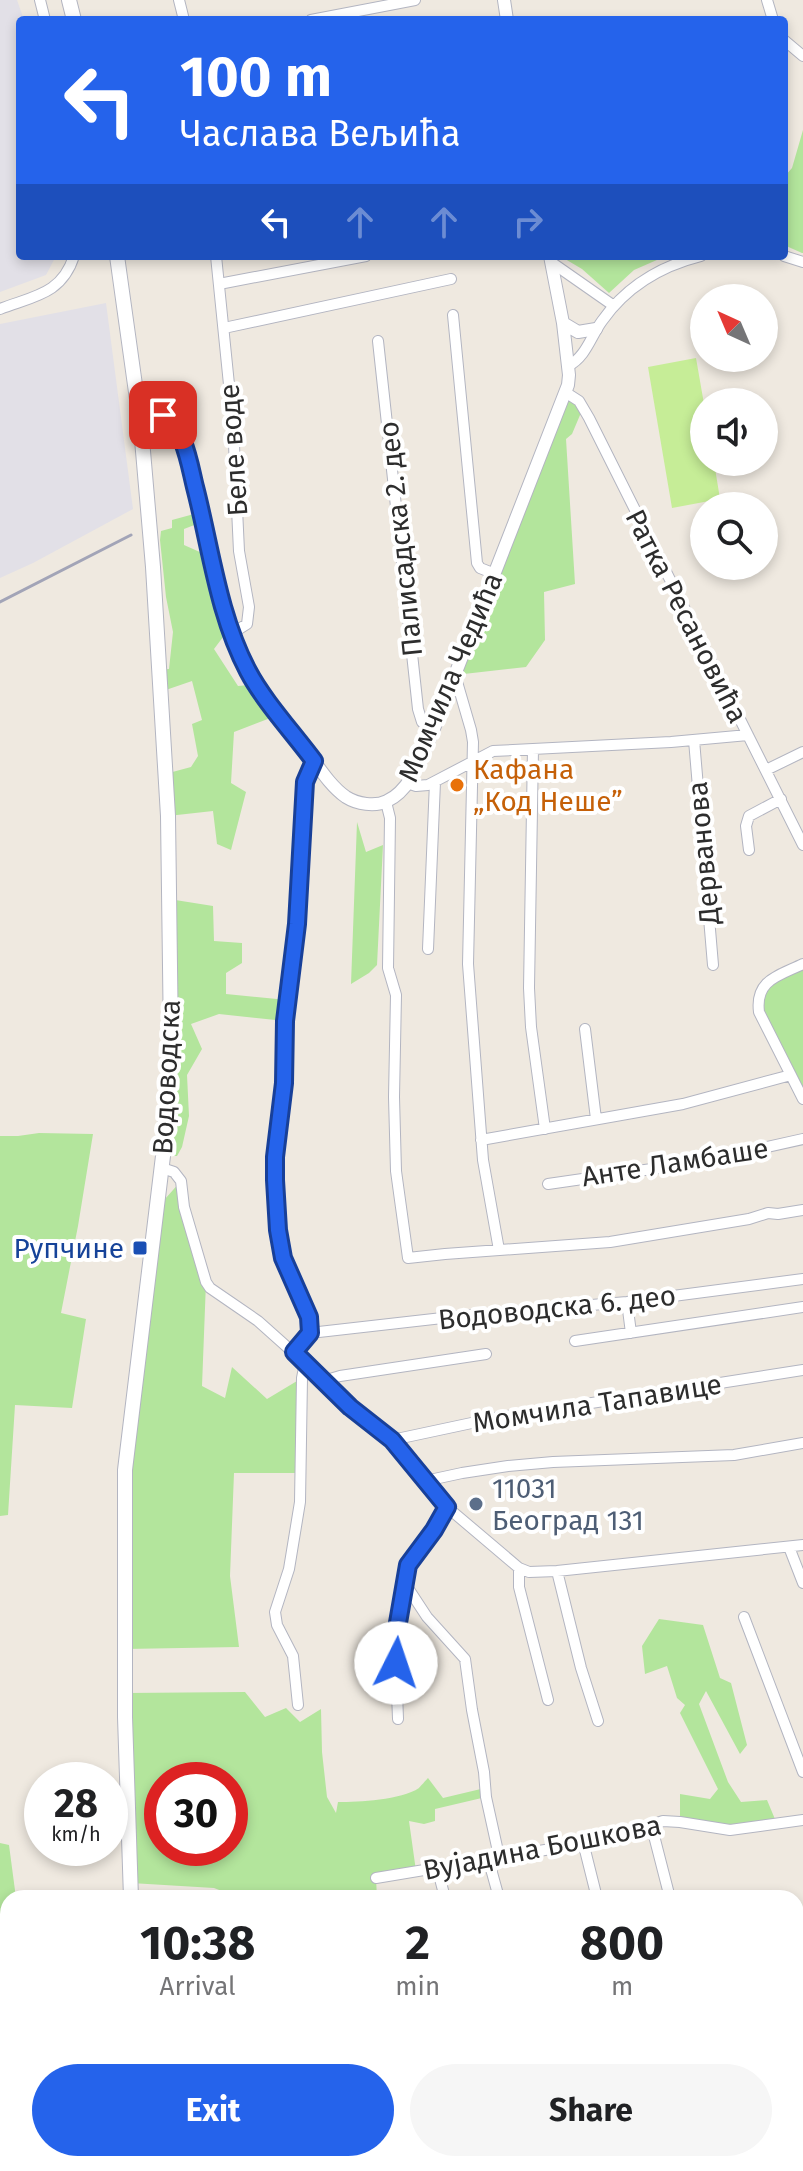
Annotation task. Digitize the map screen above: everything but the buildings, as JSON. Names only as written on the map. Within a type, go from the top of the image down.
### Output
[{"type":"main road","name":"Водоводска","points":[[118,260],[140,422],[153,567],[168,816],[171,1041],[162,1168],[125,1475],[125,1717],[131,1890]]},
{"type":"street","points":[[332,16],[415,0]]},
{"type":"street","points":[[0,309],[59,284],[68,273],[73,260]]},
{"type":"street","name":"Беле воде","points":[[216,260],[233,424],[239,551],[249,607],[247,624],[231,634]]},
{"type":"street","points":[[219,284],[345,260]]},
{"type":"street","name":"Момчила Чедића","points":[[140,422],[155,413],[163,415],[171,420],[180,436],[231,634],[250,674],[331,783],[347,798],[370,805],[386,802],[407,783],[433,731],[569,380],[563,323],[551,260]]},
{"type":"street","points":[[552,260],[614,306]]},
{"type":"street","points":[[568,366],[579,359],[614,306],[647,278],[689,260]]},
{"type":"street","points":[[224,328],[451,279]]},
{"type":"street","points":[[453,315],[477,563],[480,568],[495,574]]},
{"type":"street","points":[[563,323],[578,332],[596,329]]},
{"type":"street","name":"Палисадска 2. део","points":[[378,341],[418,709],[422,722],[433,731]]},
{"type":"street","name":"Ратка Ресановића","points":[[565,392],[579,401],[583,408],[803,845]]},
{"type":"street","points":[[455,675],[471,730],[468,964],[481,1140],[487,1192],[499,1250]]},
{"type":"street","points":[[407,783],[421,786],[435,782],[493,751],[748,735]]},
{"type":"street","name":"Дерванова","points":[[694,740],[713,965]]},
{"type":"street","points":[[533,749],[529,988],[531,1027],[545,1129]]},
{"type":"street","points":[[766,770],[803,752]]},
{"type":"street","points":[[294,1352],[310,1333],[309,1317],[283,1258],[278,1230],[275,1157],[284,1083],[285,1021],[297,924],[305,782],[314,761]]},
{"type":"street","points":[[428,949],[435,782]]},
{"type":"street","points":[[749,850],[746,826],[749,816],[781,799]]},
{"type":"street","points":[[386,802],[390,818],[388,968],[396,1006],[396,1171],[408,1258],[610,1242],[749,1219],[768,1213],[803,1210]]},
{"type":"street","points":[[803,964],[770,980],[760,992],[758,1000],[759,1012],[803,1099]]},
{"type":"street","points":[[585,1029],[596,1119]]},
{"type":"street","points":[[481,1140],[694,1101],[791,1075]]},
{"type":"street","name":"Анте Ламбаше","points":[[548,1184],[700,1162],[803,1139]]},
{"type":"street","points":[[162,1168],[174,1172],[181,1181],[184,1207],[210,1288],[258,1321],[350,1407],[392,1440],[447,1507],[519,1568],[529,1572],[557,1571],[803,1545]]},
{"type":"street","name":"Водоводска 6. део","points":[[310,1333],[627,1302],[803,1279]]},
{"type":"street","points":[[627,1302],[631,1333]]},
{"type":"street","points":[[575,1341],[803,1307]]},
{"type":"street","points":[[323,1381],[486,1354]]},
{"type":"street","points":[[298,1705],[293,1656],[277,1625],[275,1612],[289,1569],[300,1502],[302,1378],[305,1363]]},
{"type":"street","name":"Момчила Тапавице","points":[[392,1440],[495,1418],[803,1370]]},
{"type":"street","points":[[425,1481],[508,1466],[734,1455],[803,1443]]},
{"type":"street","points":[[398,1719],[395,1640],[405,1576],[408,1565],[447,1507]]},
{"type":"street","points":[[789,1547],[803,1583]]},
{"type":"street","points":[[519,1568],[519,1587],[548,1700]]},
{"type":"street","points":[[557,1571],[581,1668],[598,1721]]},
{"type":"street","points":[[406,1585],[427,1617],[465,1659],[484,1772],[498,1890]]},
{"type":"street","points":[[744,1617],[803,1772]]},
{"type":"street","name":"Вујадина Бошкова","points":[[376,1878],[611,1839],[663,1821],[730,1830],[803,1820]]},
{"type":"street","points":[[651,1824],[668,1890]]},
{"type":"street","points":[[583,1842],[595,1890]]},
{"type":"street","points":[[437,1867],[443,1890]]},
{"type":"shaded area","points":[[0,0],[17,0],[23,16],[16,16],[16,260],[54,260],[46,275],[0,292]]},
{"type":"shaded area","points":[[106,303],[133,509],[0,578],[0,324]]},
{"type":"green space","points":[[803,130],[803,253],[788,247],[788,172]]},
{"type":"green space","points":[[567,260],[657,260],[634,270],[609,293]]},
{"type":"green space","points":[[690,359],[690,372],[698,372],[701,388],[690,388],[690,476],[716,476],[719,492],[690,492],[690,505],[672,508],[648,367]]},
{"type":"green space","points":[[565,392],[583,408],[572,434],[566,439],[575,584],[544,592],[545,640],[526,667],[455,675]]},
{"type":"green space","points":[[194,514],[197,524],[184,529],[184,545],[202,553],[223,637],[214,649],[238,686],[249,685],[273,717],[234,732],[231,783],[246,792],[231,850],[217,844],[213,811],[168,816],[165,774],[191,767],[198,756],[192,724],[202,720],[192,681],[160,692],[158,670],[169,669],[173,632],[160,540],[161,531],[172,528],[172,520]]},
{"type":"green space","points":[[357,822],[366,852],[383,845],[377,965],[351,984]]},
{"type":"green space","points":[[169,899],[213,906],[214,941],[242,943],[242,963],[226,973],[226,994],[287,1000],[285,1021],[219,1014],[191,1024],[202,1049],[187,1075],[189,1116],[177,1156],[163,1156]]},
{"type":"green space","points":[[803,964],[803,1099],[759,1012],[760,992]]},
{"type":"green space","points":[[93,1134],[61,1313],[86,1319],[72,1408],[15,1405],[8,1515],[0,1516],[0,1136]]},
{"type":"green space","points":[[181,1181],[206,1282],[202,1386],[225,1398],[232,1367],[267,1399],[302,1378],[300,1473],[234,1473],[230,1576],[239,1647],[125,1649],[124,1530],[157,1208]]},
{"type":"green space","points":[[659,1619],[703,1625],[720,1678],[731,1683],[747,1745],[740,1754],[706,1691],[699,1704],[728,1782],[741,1802],[767,1800],[777,1824],[753,1828],[680,1822],[680,1794],[710,1799],[718,1789],[680,1713],[685,1705],[677,1698],[667,1666],[645,1674],[642,1646]]},
{"type":"green space","points":[[245,1692],[265,1717],[286,1708],[300,1722],[321,1709],[327,1797],[336,1813],[338,1802],[391,1798],[419,1788],[428,1778],[443,1798],[485,1788],[486,1797],[435,1809],[435,1821],[424,1824],[409,1821],[416,1871],[376,1878],[377,1890],[214,1888],[131,1883],[125,1693]]},
{"type":"green space","points":[[0,1843],[9,1845],[15,1890],[0,1890]]},
{"type":"railway","points":[[0,602],[131,535]]},
{"type":"place","name":"Кафана „Код Неше”","points":[[457,785]]},
{"type":"place","name":"Рупчине","points":[[140,1248]]},
{"type":"place","name":"11031 Београд 131","points":[[476,1504]]},
{"type":"route","points":[[163,415],[176,427],[184,447],[231,634],[250,674],[314,761],[305,782],[297,924],[285,1021],[284,1083],[275,1157],[278,1230],[283,1258],[309,1317],[310,1333],[294,1352],[350,1407],[392,1440],[447,1507],[408,1565],[395,1640],[396,1663]]}]
